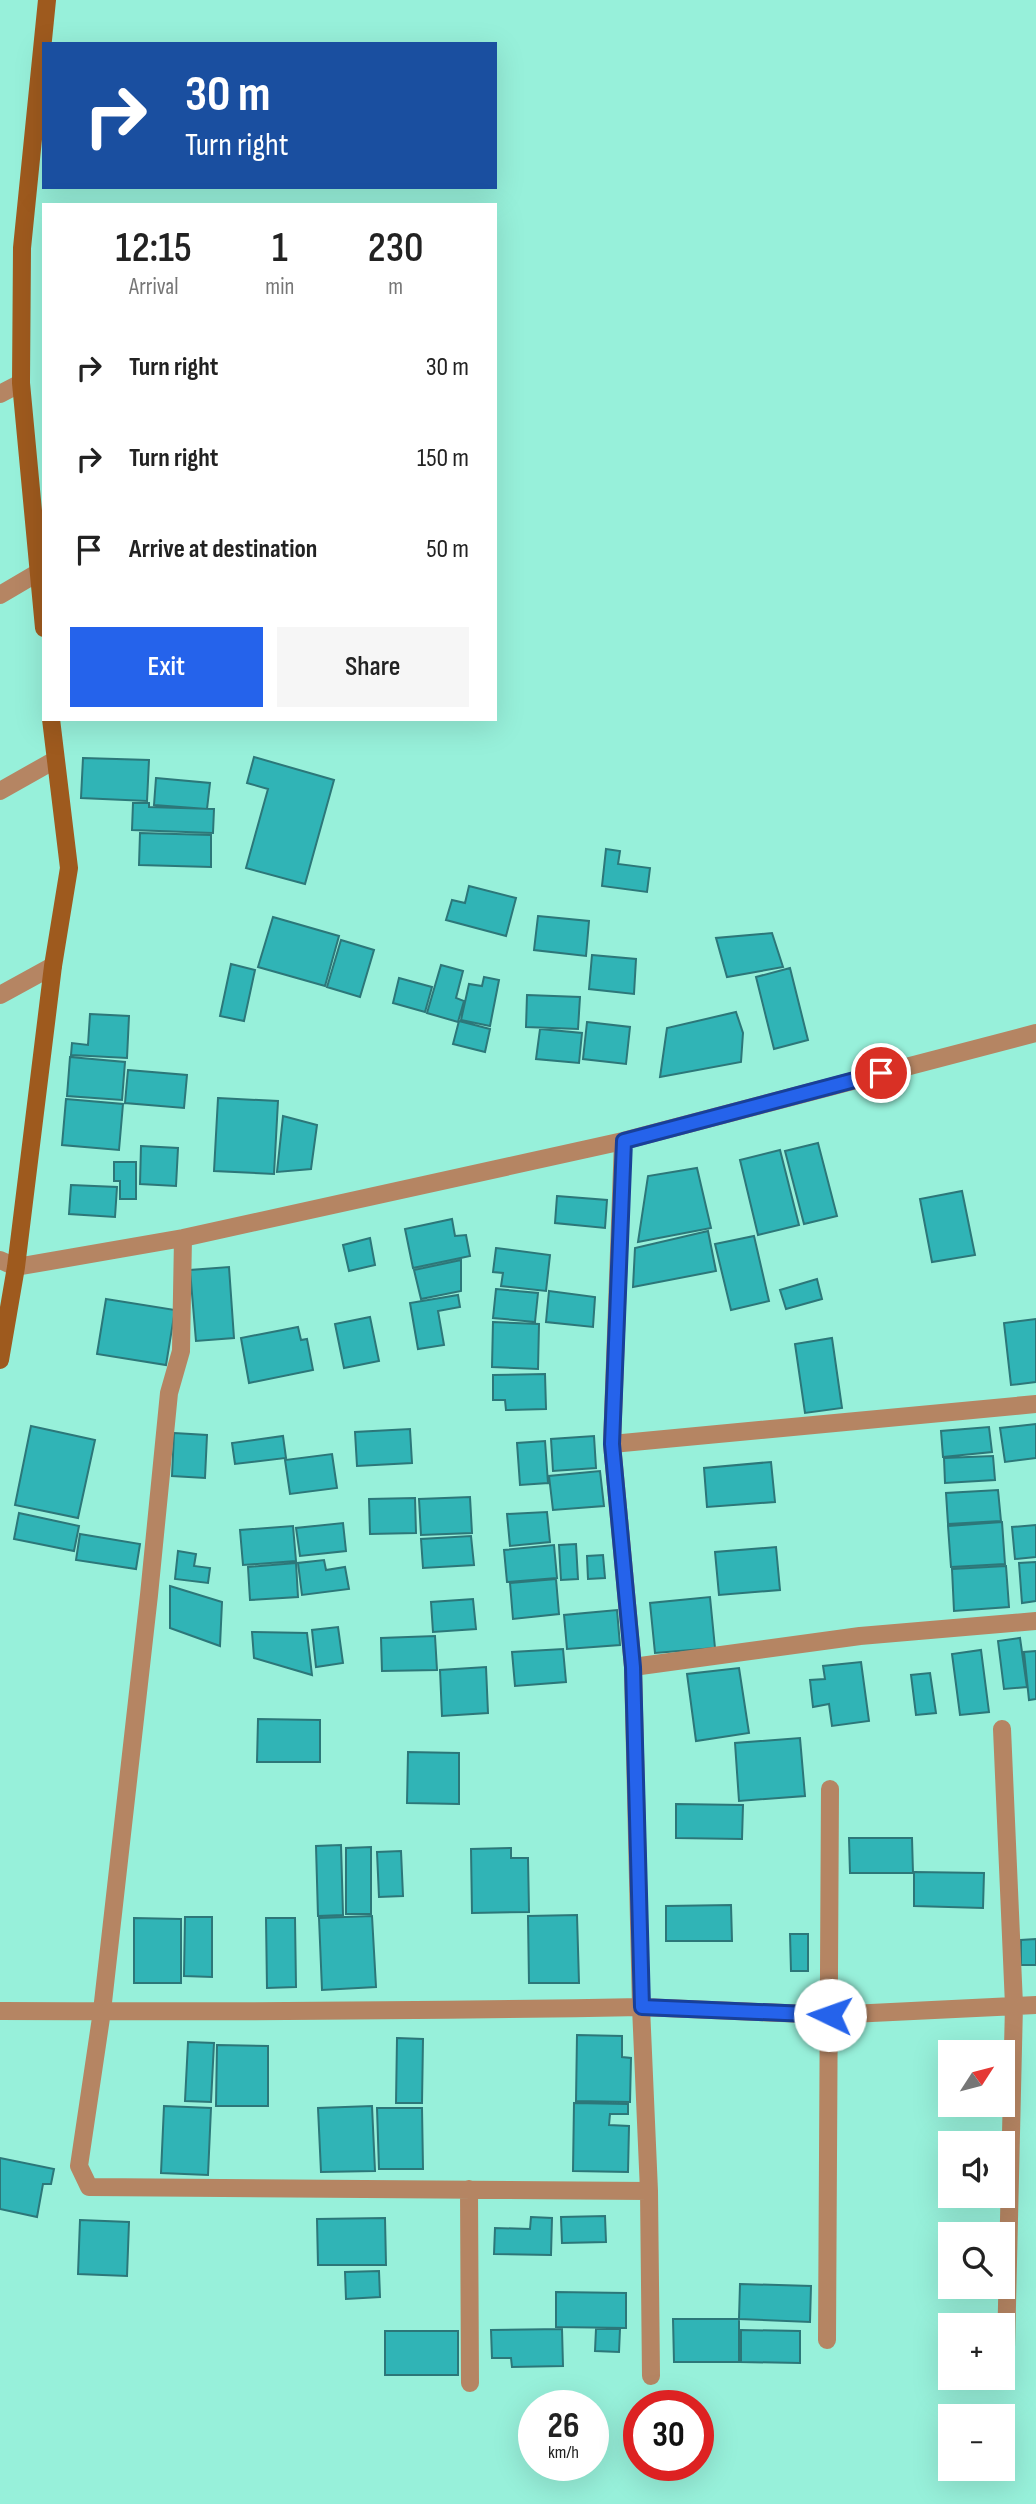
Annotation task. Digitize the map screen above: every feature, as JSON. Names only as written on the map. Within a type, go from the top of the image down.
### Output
[{"type":"street","points":[[43,42],[47,0]]},
{"type":"street","points":[[42,50],[22,248],[21,383],[42,606]]},
{"type":"street","points":[[0,394],[21,383]]},
{"type":"street","points":[[0,595],[39,572]]},
{"type":"street","points":[[0,1360],[8,1264],[69,868],[51,721]]},
{"type":"street","points":[[0,791],[55,760]]},
{"type":"street","points":[[0,996],[53,966]]},
{"type":"street","points":[[8,1264],[183,1238],[624,1141],[1036,1033]]},
{"type":"street","points":[[624,1141],[612,1444],[633,1667],[649,2191],[651,2376]]},
{"type":"street","points":[[183,1238],[181,1351],[170,1393],[102,2011],[79,2166],[89,2187],[649,2191]]},
{"type":"street","points":[[612,1444],[1036,1404]]},
{"type":"street","points":[[633,1667],[860,1636],[1036,1621]]},
{"type":"street","points":[[1002,1729],[1014,2005],[1007,2313]]},
{"type":"street","points":[[827,2340],[830,1789]]},
{"type":"street","points":[[0,2011],[415,2011],[642,2007],[830,2015],[1036,2005]]},
{"type":"street","points":[[469,2189],[470,2383]]},
{"type":"building","points":[[254,757],[334,780],[305,884],[246,868],[268,789],[247,783]]},
{"type":"building","points":[[83,758],[149,760],[147,801],[81,798]]},
{"type":"building","points":[[156,778],[210,783],[207,809],[154,805]]},
{"type":"building","points":[[133,803],[149,803],[149,807],[214,809],[213,833],[132,830]]},
{"type":"building","points":[[140,833],[211,835],[211,867],[139,865]]},
{"type":"building","points":[[606,849],[620,851],[618,864],[650,868],[647,892],[602,886]]},
{"type":"building","points":[[469,886],[516,898],[506,936],[446,920],[452,900],[465,903]]},
{"type":"building","points":[[538,916],[589,921],[586,956],[534,950]]},
{"type":"building","points":[[273,917],[339,936],[325,986],[258,967]]},
{"type":"building","points":[[772,933],[783,967],[727,977],[716,938]]},
{"type":"building","points":[[341,940],[374,950],[360,997],[327,987]]},
{"type":"building","points":[[592,955],[636,959],[634,994],[589,989]]},
{"type":"building","points":[[231,964],[255,970],[244,1021],[220,1016]]},
{"type":"building","points":[[441,965],[463,971],[456,998],[464,1001],[458,1022],[427,1013]]},
{"type":"building","points":[[790,968],[808,1040],[774,1049],[756,977]]},
{"type":"building","points":[[484,977],[499,980],[490,1026],[461,1020],[469,984],[482,986]]},
{"type":"building","points":[[399,978],[432,987],[425,1012],[393,1003]]},
{"type":"building","points":[[527,995],[580,997],[578,1029],[526,1027]]},
{"type":"building","points":[[736,1012],[743,1033],[741,1062],[660,1077],[667,1028]]},
{"type":"building","points":[[90,1014],[129,1016],[127,1058],[71,1055],[72,1043],[88,1045]]},
{"type":"building","points":[[459,1021],[490,1029],[485,1052],[453,1044]]},
{"type":"building","points":[[587,1022],[630,1027],[626,1064],[583,1059]]},
{"type":"building","points":[[540,1029],[582,1033],[579,1063],[536,1059]]},
{"type":"building","points":[[70,1057],[125,1062],[122,1100],[67,1096]]},
{"type":"building","points":[[128,1070],[187,1075],[184,1108],[125,1103]]},
{"type":"building","points":[[218,1098],[278,1101],[274,1174],[214,1171]]},
{"type":"building","points":[[66,1099],[123,1104],[119,1150],[62,1145]]},
{"type":"building","points":[[283,1116],[317,1125],[311,1169],[277,1172]]},
{"type":"building","points":[[818,1143],[837,1216],[804,1224],[785,1151]]},
{"type":"building","points":[[141,1146],[178,1148],[176,1186],[140,1184]]},
{"type":"building","points":[[780,1150],[799,1225],[758,1235],[740,1160]]},
{"type":"building","points":[[114,1162],[136,1162],[136,1199],[120,1199],[120,1181],[114,1181]]},
{"type":"building","points":[[697,1168],[711,1228],[638,1242],[648,1176]]},
{"type":"building","points":[[71,1185],[117,1187],[115,1217],[69,1214]]},
{"type":"building","points":[[962,1191],[975,1255],[932,1262],[920,1199]]},
{"type":"building","points":[[557,1196],[607,1200],[605,1228],[555,1223]]},
{"type":"building","points":[[452,1219],[455,1236],[466,1235],[470,1256],[413,1268],[405,1229]]},
{"type":"building","points":[[708,1231],[716,1271],[633,1287],[635,1248]]},
{"type":"building","points":[[754,1236],[769,1301],[731,1310],[715,1244]]},
{"type":"building","points":[[370,1238],[375,1265],[349,1271],[343,1245]]},
{"type":"building","points":[[496,1248],[550,1255],[546,1291],[501,1286],[503,1273],[493,1272]]},
{"type":"building","points":[[461,1260],[461,1291],[421,1299],[414,1270]]},
{"type":"building","points":[[229,1267],[234,1338],[196,1341],[190,1270]]},
{"type":"building","points":[[817,1279],[822,1299],[786,1309],[780,1290]]},
{"type":"building","points":[[496,1289],[538,1293],[535,1322],[493,1318]]},
{"type":"building","points":[[549,1291],[595,1297],[593,1327],[546,1322]]},
{"type":"building","points":[[458,1295],[460,1307],[438,1311],[444,1345],[418,1349],[410,1303]]},
{"type":"building","points":[[106,1299],[175,1310],[166,1365],[97,1354]]},
{"type":"building","points":[[370,1317],[379,1361],[344,1368],[335,1324]]},
{"type":"building","points":[[1036,1319],[1036,1382],[1011,1385],[1004,1323]]},
{"type":"building","points":[[493,1322],[539,1324],[538,1369],[492,1367]]},
{"type":"building","points":[[298,1327],[301,1340],[307,1339],[313,1370],[249,1383],[241,1338]]},
{"type":"building","points":[[832,1338],[842,1408],[805,1413],[795,1344]]},
{"type":"building","points":[[545,1374],[546,1409],[506,1410],[505,1400],[493,1400],[493,1375]]},
{"type":"building","points":[[1036,1424],[1036,1458],[1005,1462],[1000,1428]]},
{"type":"building","points":[[31,1426],[95,1440],[78,1518],[15,1505]]},
{"type":"building","points":[[989,1427],[992,1452],[943,1457],[941,1431]]},
{"type":"building","points":[[410,1429],[412,1463],[357,1466],[355,1432]]},
{"type":"building","points":[[174,1433],[207,1435],[205,1478],[172,1476]]},
{"type":"building","points":[[283,1436],[286,1458],[235,1464],[232,1443]]},
{"type":"building","points":[[594,1436],[596,1468],[553,1471],[551,1439]]},
{"type":"building","points":[[545,1441],[548,1483],[520,1485],[517,1443]]},
{"type":"building","points":[[332,1454],[337,1488],[290,1494],[285,1460]]},
{"type":"building","points":[[993,1456],[995,1480],[945,1483],[944,1458]]},
{"type":"building","points":[[771,1462],[775,1502],[707,1507],[704,1468]]},
{"type":"building","points":[[600,1471],[604,1506],[553,1510],[549,1476]]},
{"type":"building","points":[[998,1490],[1001,1521],[948,1524],[946,1493]]},
{"type":"building","points":[[470,1497],[472,1533],[421,1535],[419,1499]]},
{"type":"building","points":[[415,1498],[416,1533],[370,1534],[369,1499]]},
{"type":"building","points":[[547,1512],[550,1542],[510,1546],[507,1514]]},
{"type":"building","points":[[19,1513],[79,1526],[74,1551],[14,1539]]},
{"type":"building","points":[[1002,1522],[1005,1564],[951,1567],[948,1526]]},
{"type":"building","points":[[343,1523],[346,1551],[300,1556],[296,1528]]},
{"type":"building","points":[[1036,1525],[1036,1557],[1015,1559],[1012,1527]]},
{"type":"building","points":[[293,1526],[296,1561],[243,1565],[240,1530]]},
{"type":"building","points":[[80,1534],[140,1544],[136,1569],[76,1560]]},
{"type":"building","points":[[471,1536],[474,1565],[423,1568],[421,1539]]},
{"type":"building","points":[[576,1544],[578,1579],[561,1580],[559,1545]]},
{"type":"building","points":[[554,1545],[557,1578],[507,1582],[504,1550]]},
{"type":"building","points":[[776,1547],[780,1590],[719,1595],[715,1552]]},
{"type":"building","points":[[178,1551],[196,1554],[194,1566],[210,1568],[208,1583],[175,1579]]},
{"type":"building","points":[[603,1555],[605,1578],[588,1579],[587,1556]]},
{"type":"building","points":[[324,1560],[326,1570],[345,1567],[349,1589],[302,1595],[298,1563]]},
{"type":"building","points":[[1036,1562],[1036,1601],[1022,1603],[1019,1563]]},
{"type":"building","points":[[296,1563],[298,1597],[250,1600],[248,1567]]},
{"type":"building","points":[[1006,1566],[1009,1607],[954,1611],[952,1569]]},
{"type":"building","points":[[556,1579],[559,1614],[513,1619],[510,1583]]},
{"type":"building","points":[[170,1586],[222,1602],[220,1646],[170,1628]]},
{"type":"building","points":[[710,1597],[715,1648],[655,1653],[650,1603]]},
{"type":"building","points":[[473,1599],[476,1629],[433,1632],[431,1602]]},
{"type":"building","points":[[617,1610],[620,1645],[567,1649],[564,1615]]},
{"type":"building","points":[[338,1627],[343,1663],[316,1667],[312,1630]]},
{"type":"building","points":[[252,1632],[307,1633],[312,1675],[254,1658]]},
{"type":"building","points":[[435,1636],[437,1670],[382,1671],[381,1638]]},
{"type":"building","points":[[1020,1638],[1027,1687],[1004,1689],[998,1641]]},
{"type":"building","points":[[563,1649],[566,1682],[515,1686],[512,1652]]},
{"type":"building","points":[[981,1650],[989,1712],[960,1715],[952,1654]]},
{"type":"building","points":[[1036,1651],[1036,1699],[1029,1700],[1024,1652]]},
{"type":"building","points":[[861,1662],[869,1721],[832,1726],[829,1704],[813,1707],[810,1680],[825,1679],[823,1666]]},
{"type":"building","points":[[486,1667],[488,1713],[442,1716],[440,1670]]},
{"type":"building","points":[[739,1668],[749,1733],[696,1741],[687,1674]]},
{"type":"building","points":[[930,1673],[936,1713],[916,1715],[911,1675]]},
{"type":"building","points":[[258,1719],[320,1720],[320,1762],[257,1762]]},
{"type":"building","points":[[800,1738],[805,1796],[739,1801],[735,1743]]},
{"type":"building","points":[[408,1752],[459,1753],[459,1804],[407,1803]]},
{"type":"building","points":[[676,1804],[743,1805],[742,1839],[676,1838]]},
{"type":"building","points":[[849,1838],[912,1838],[913,1873],[850,1873]]},
{"type":"building","points":[[341,1845],[343,1915],[318,1916],[316,1846]]},
{"type":"building","points":[[371,1847],[371,1914],[346,1914],[346,1848]]},
{"type":"building","points":[[511,1848],[511,1858],[528,1858],[529,1912],[472,1913],[471,1849]]},
{"type":"building","points":[[401,1851],[403,1896],[379,1897],[377,1852]]},
{"type":"building","points":[[914,1872],[984,1873],[983,1908],[914,1906]]},
{"type":"building","points":[[731,1905],[732,1941],[666,1941],[666,1906]]},
{"type":"building","points":[[577,1915],[579,1983],[529,1983],[528,1916]]},
{"type":"building","points":[[372,1916],[376,1987],[322,1990],[319,1918]]},
{"type":"building","points":[[185,1917],[212,1917],[212,1977],[184,1976]]},
{"type":"building","points":[[134,1918],[181,1919],[181,1983],[134,1983]]},
{"type":"building","points":[[266,1918],[295,1918],[296,1987],[267,1988]]},
{"type":"building","points":[[790,1934],[808,1934],[808,1971],[791,1971]]},
{"type":"building","points":[[1036,1939],[1036,1965],[1021,1965],[1021,1940]]},
{"type":"building","points":[[577,2035],[622,2036],[622,2057],[631,2058],[630,2102],[576,2101]]},
{"type":"building","points":[[397,2038],[423,2039],[422,2103],[396,2103]]},
{"type":"building","points":[[188,2042],[214,2043],[211,2102],[185,2101]]},
{"type":"building","points":[[217,2045],[268,2046],[268,2106],[216,2106]]},
{"type":"building","points":[[574,2103],[628,2104],[628,2114],[610,2114],[609,2125],[629,2126],[628,2172],[573,2171]]},
{"type":"building","points":[[164,2106],[211,2108],[208,2175],[161,2173]]},
{"type":"building","points":[[372,2106],[375,2171],[321,2172],[318,2108]]},
{"type":"building","points":[[377,2108],[422,2108],[423,2169],[379,2169]]},
{"type":"building","points":[[0,2158],[54,2169],[51,2184],[43,2184],[37,2217],[0,2209]]},
{"type":"building","points":[[605,2216],[606,2242],[562,2243],[561,2217]]},
{"type":"building","points":[[531,2217],[552,2218],[551,2255],[494,2254],[495,2228],[530,2229]]},
{"type":"building","points":[[385,2218],[386,2265],[318,2265],[317,2219]]},
{"type":"building","points":[[80,2220],[129,2222],[127,2276],[78,2274]]},
{"type":"building","points":[[379,2271],[380,2297],[346,2299],[345,2272]]},
{"type":"building","points":[[740,2284],[811,2286],[810,2322],[739,2319]]},
{"type":"building","points":[[556,2292],[626,2293],[626,2328],[556,2327]]},
{"type":"building","points":[[673,2319],[739,2319],[739,2362],[674,2362]]},
{"type":"building","points":[[562,2329],[563,2366],[512,2367],[511,2358],[492,2358],[491,2330]]},
{"type":"building","points":[[596,2329],[620,2329],[619,2352],[595,2351]]},
{"type":"building","points":[[741,2330],[800,2331],[800,2363],[741,2362]]},
{"type":"building","points":[[385,2331],[458,2331],[458,2375],[385,2375]]},
{"type":"route","points":[[830,2015],[642,2007],[633,1667],[612,1444],[624,1141],[881,1073]]}]
